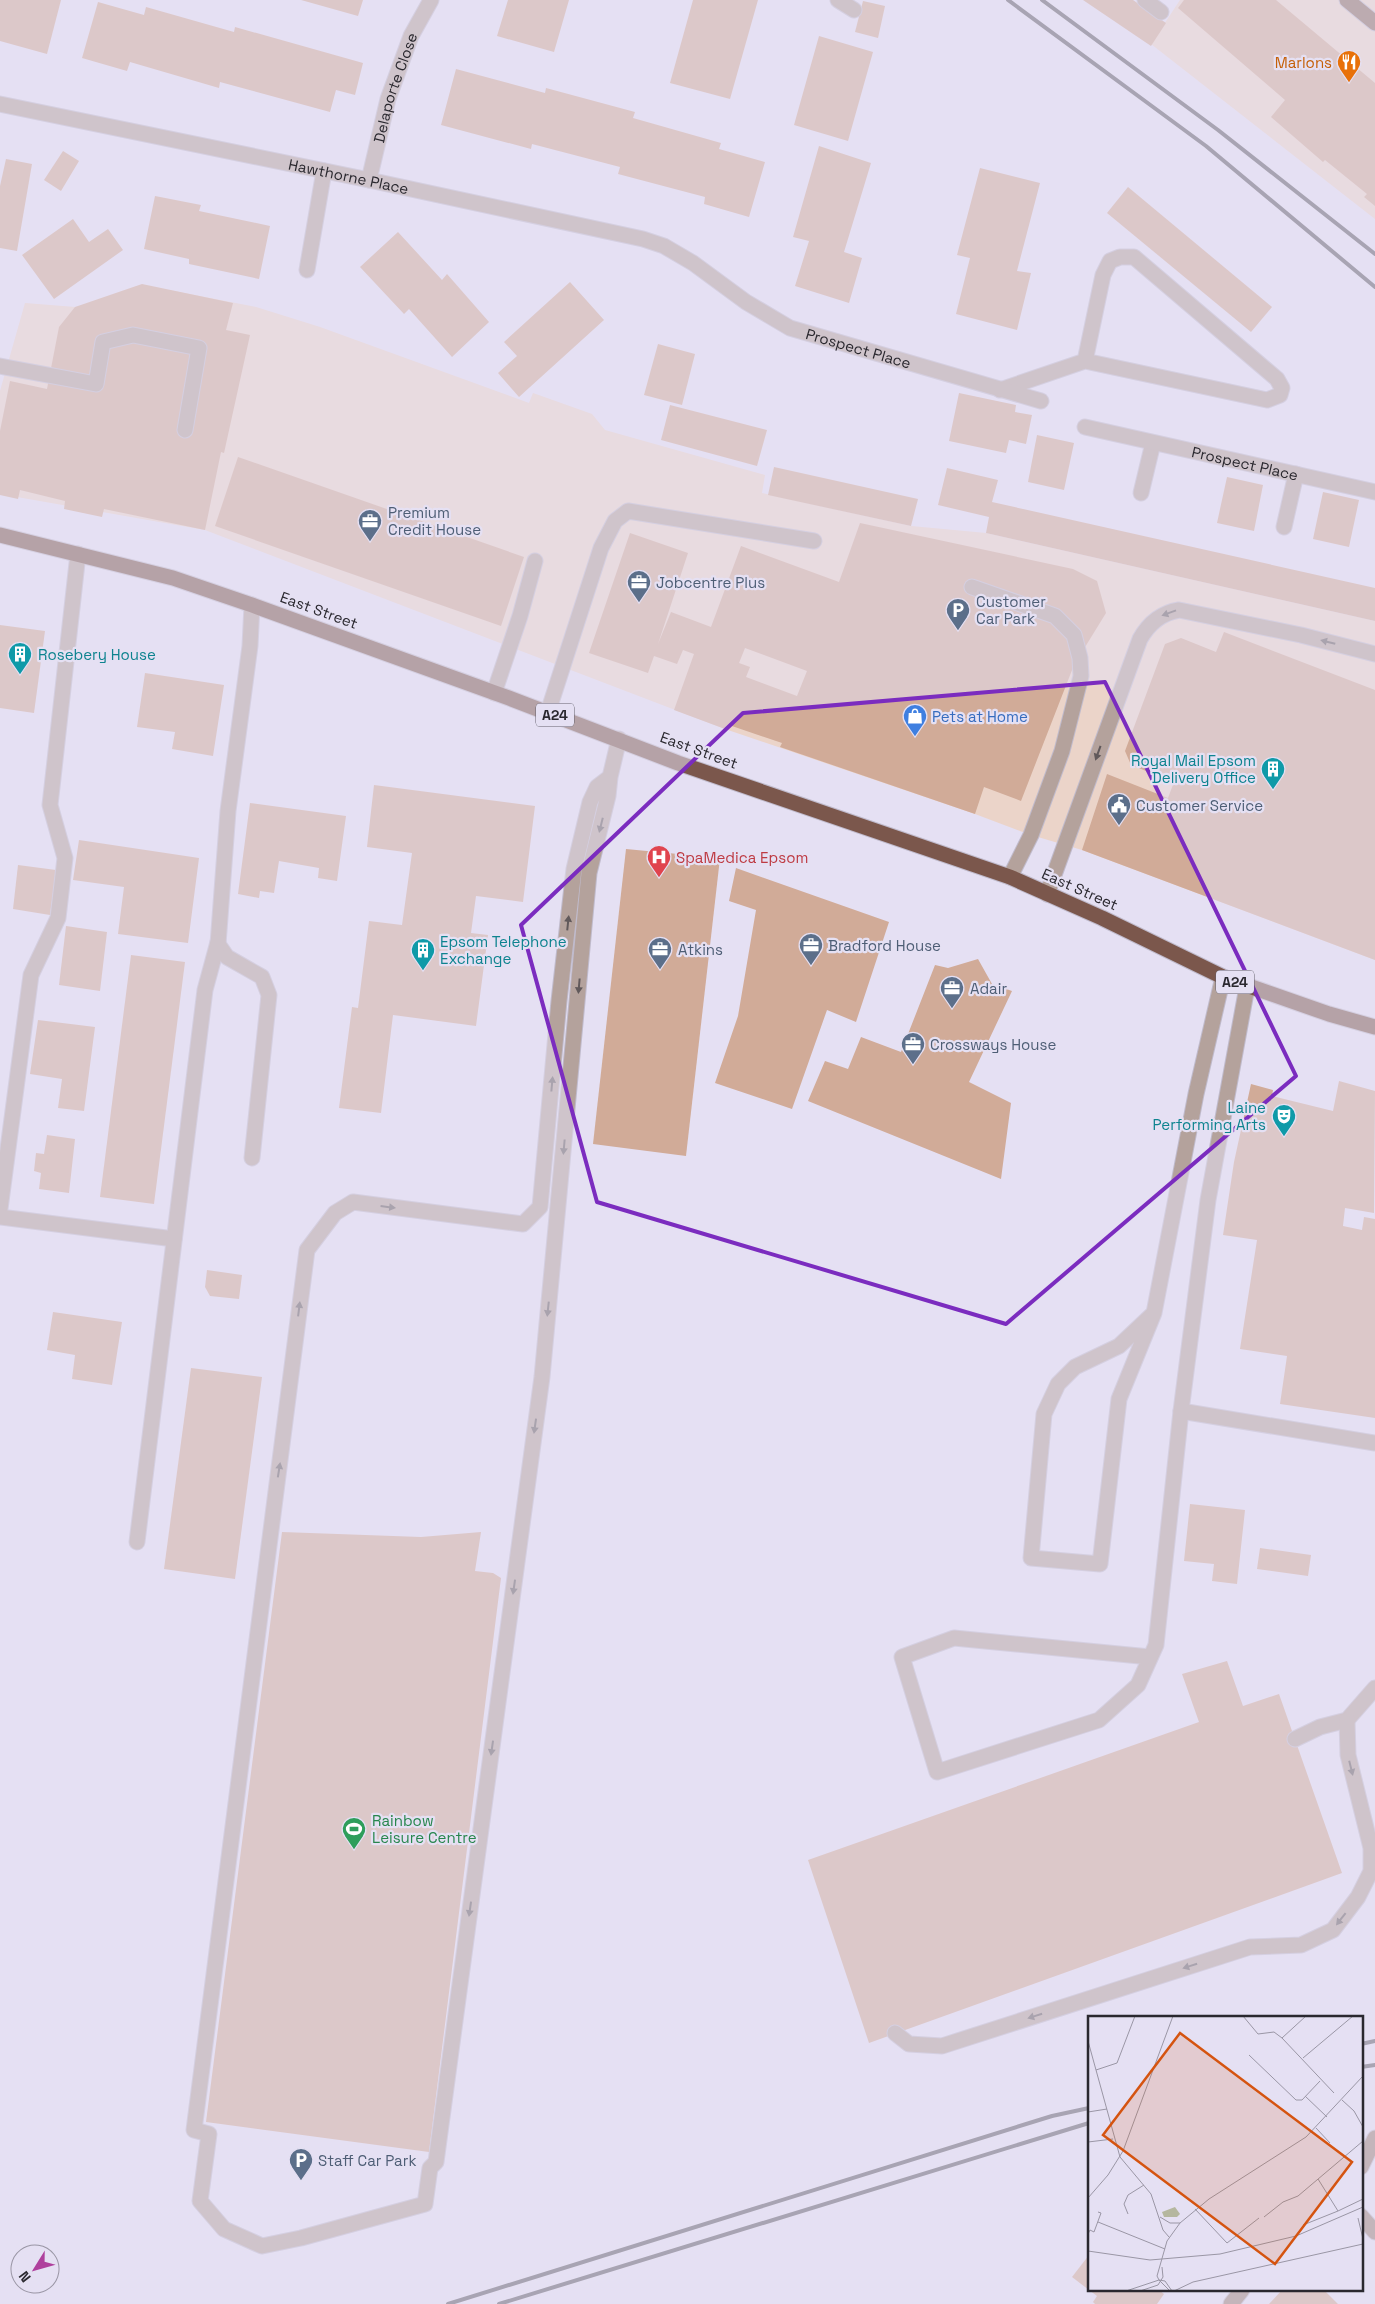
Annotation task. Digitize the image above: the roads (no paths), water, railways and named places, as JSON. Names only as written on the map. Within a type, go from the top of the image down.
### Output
[{"type":"highway","name":"East Street","points":[[0,535],[173,578],[252,605],[548,712],[678,763],[1010,877],[1247,987],[1375,1027]]},
{"type":"main road","points":[[1347,0],[1375,23]]},
{"type":"main road","points":[[1362,2165],[1375,2138]]},
{"type":"main road","points":[[1362,2217],[1375,2232]]},
{"type":"main road","points":[[1231,2304],[1240,2292]]},
{"type":"street","name":"Delaporte Close","points":[[369,180],[388,99],[411,36],[431,0]]},
{"type":"street","points":[[838,0],[854,10]]},
{"type":"street","points":[[1145,0],[1161,12]]},
{"type":"street","name":"Hawthorne Place","points":[[0,104],[643,239],[664,246],[693,263]]},
{"type":"street","points":[[307,270],[324,171]]},
{"type":"street","points":[[1000,390],[1085,361],[1267,400],[1280,395],[1282,388],[1277,379],[1134,257],[1120,257],[1110,261],[1102,275],[1085,361]]},
{"type":"street","name":"Prospect Place","points":[[693,263],[746,302],[790,328],[1041,401]]},
{"type":"street","points":[[0,366],[96,384],[103,342],[133,335],[199,348],[185,430]]},
{"type":"street","name":"Prospect Place","points":[[1085,427],[1375,492]]},
{"type":"street","points":[[1141,493],[1153,443]]},
{"type":"street","points":[[1284,527],[1296,474]]},
{"type":"street","points":[[548,712],[601,548],[616,521],[628,511],[814,541]]},
{"type":"street","points":[[0,1209],[31,975],[58,918],[65,858],[50,805],[78,554]]},
{"type":"street","points":[[494,693],[520,616],[535,560]]},
{"type":"street","points":[[972,587],[1055,616],[1074,635],[1080,658],[1081,676],[1062,751],[1031,836],[1010,877]]},
{"type":"street","points":[[137,1542],[205,990],[218,942],[228,811],[250,646],[252,605]]},
{"type":"street","points":[[1048,894],[1140,638],[1146,627],[1158,618],[1168,612],[1179,610],[1301,635],[1375,654]]},
{"type":"street","points":[[610,777],[597,787],[590,802],[574,869],[559,1001],[540,1207],[523,1224],[353,1202],[335,1213],[307,1250],[194,2130],[209,2134],[200,2201],[224,2229],[262,2246],[301,2238],[425,2204],[430,2168],[436,2162],[542,1377],[589,873],[608,796],[610,777],[619,739]]},
{"type":"street","points":[[218,942],[227,957],[262,977],[269,995],[252,1158]]},
{"type":"street","points":[[1154,1313],[1119,1346],[1075,1367],[1058,1384],[1044,1414],[1031,1558],[1100,1564],[1119,1398],[1154,1313],[1196,1094],[1223,977]]},
{"type":"street","points":[[1150,1657],[954,1638],[902,1657],[937,1772],[1099,1720],[1138,1685],[1156,1645],[1181,1411],[1208,1200],[1247,987]]},
{"type":"street","points":[[0,1216],[174,1240]]},
{"type":"street","points":[[1181,1411],[1375,1443]]},
{"type":"street","points":[[1295,1739],[1320,1727],[1347,1720],[1375,1688]]},
{"type":"street","points":[[895,2033],[909,2044],[942,2046],[1250,1947],[1301,1945],[1333,1930],[1358,1897],[1371,1871],[1372,1848],[1348,1755],[1347,1720]]},
{"type":"railway","points":[[1008,0],[1206,146],[1375,287]]},
{"type":"railway","points":[[1042,0],[1218,130],[1375,254]]},
{"type":"railway","points":[[1362,2044],[1375,2041]]},
{"type":"railway","points":[[1362,2067],[1375,2065]]},
{"type":"railway","points":[[448,2304],[1052,2116],[1088,2108]]},
{"type":"railway","points":[[499,2304],[1088,2123]]},
{"type":"place","name":"Marlons","points":[[1349,83]]},
{"type":"place","name":"Premium Credit House","points":[[370,542]]},
{"type":"place","name":"Jobcentre Plus","points":[[639,603]]},
{"type":"place","name":"Customer Car Park","points":[[958,631]]},
{"type":"place","name":"Rosebery House","points":[[20,675]]},
{"type":"place","name":"Pets at Home","points":[[915,737]]},
{"type":"place","name":"Royal Mail Epsom Delivery Office","points":[[1273,790]]},
{"type":"place","name":"Customer Service","points":[[1119,826]]},
{"type":"place","name":"SpaMedica Epsom","points":[[659,878]]},
{"type":"place","name":"Bradford House","points":[[811,966]]},
{"type":"place","name":"Atkins","points":[[660,970]]},
{"type":"place","name":"Epsom Telephone Exchange","points":[[423,971]]},
{"type":"place","name":"Adair","points":[[952,1009]]},
{"type":"place","name":"Crossways House","points":[[913,1065]]},
{"type":"place","name":"Laine Performing Arts","points":[[1284,1137]]},
{"type":"place","name":"Rainbow Leisure Centre","points":[[354,1850]]},
{"type":"place","name":"Staff Car Park","points":[[301,2181]]}]
